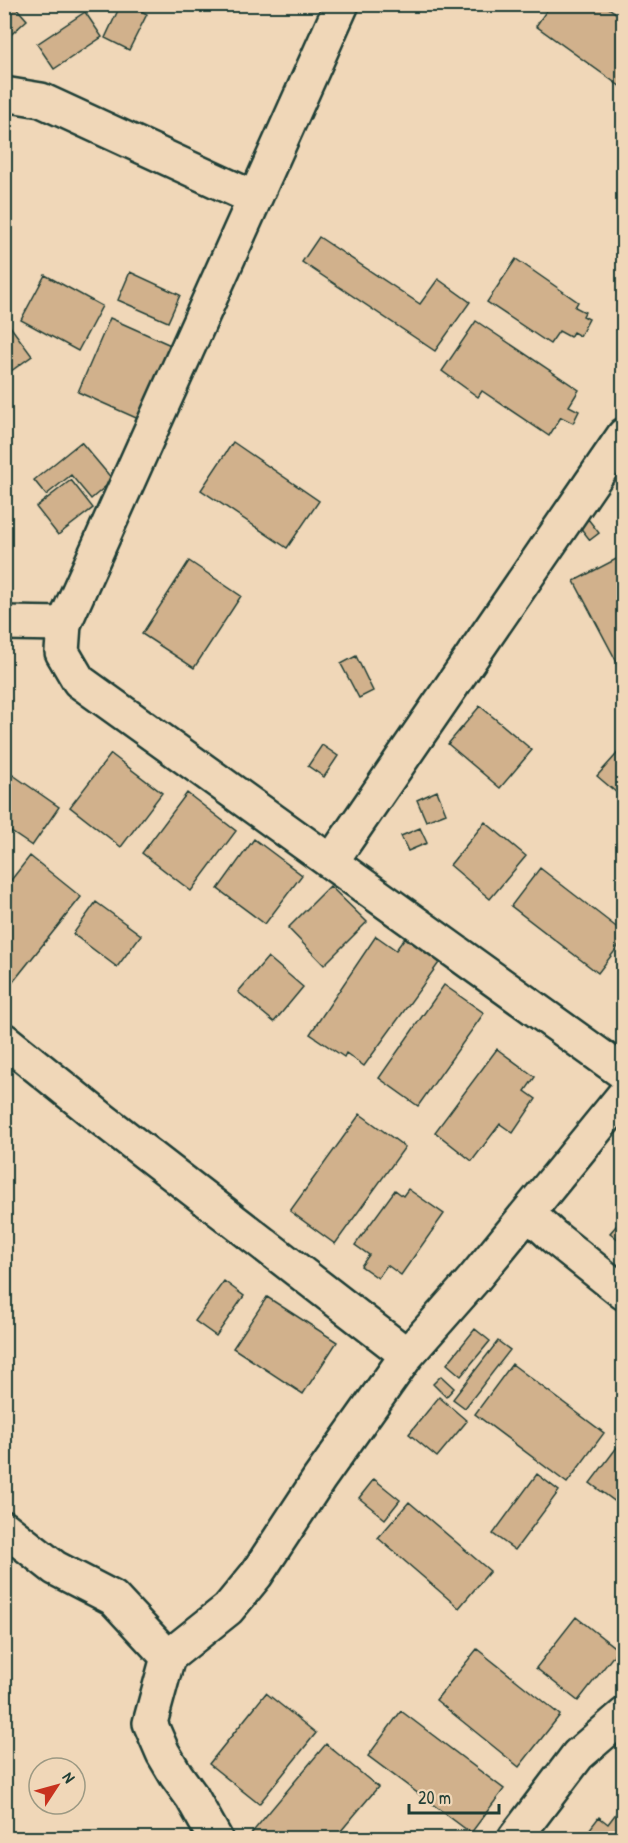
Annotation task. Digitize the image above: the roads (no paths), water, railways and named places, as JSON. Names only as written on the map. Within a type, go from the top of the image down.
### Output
[{"type":"street","points":[[342,4],[64,624],[62,652],[79,681],[624,1073]]},
{"type":"street","points":[[4,94],[41,100],[243,193]]},
{"type":"street","points":[[331,862],[624,435]]},
{"type":"street","points":[[4,623],[64,624]]},
{"type":"street","points":[[4,1040],[102,1119],[407,1355]]},
{"type":"street","points":[[215,1839],[192,1797],[163,1753],[150,1723],[168,1657],[228,1609],[256,1575],[319,1479],[407,1355],[473,1280],[624,1095]]},
{"type":"street","points":[[528,1213],[624,1293]]},
{"type":"street","points":[[4,1528],[55,1568],[113,1598],[168,1657]]},
{"type":"street","points":[[515,1839],[578,1755],[624,1715]]}]
